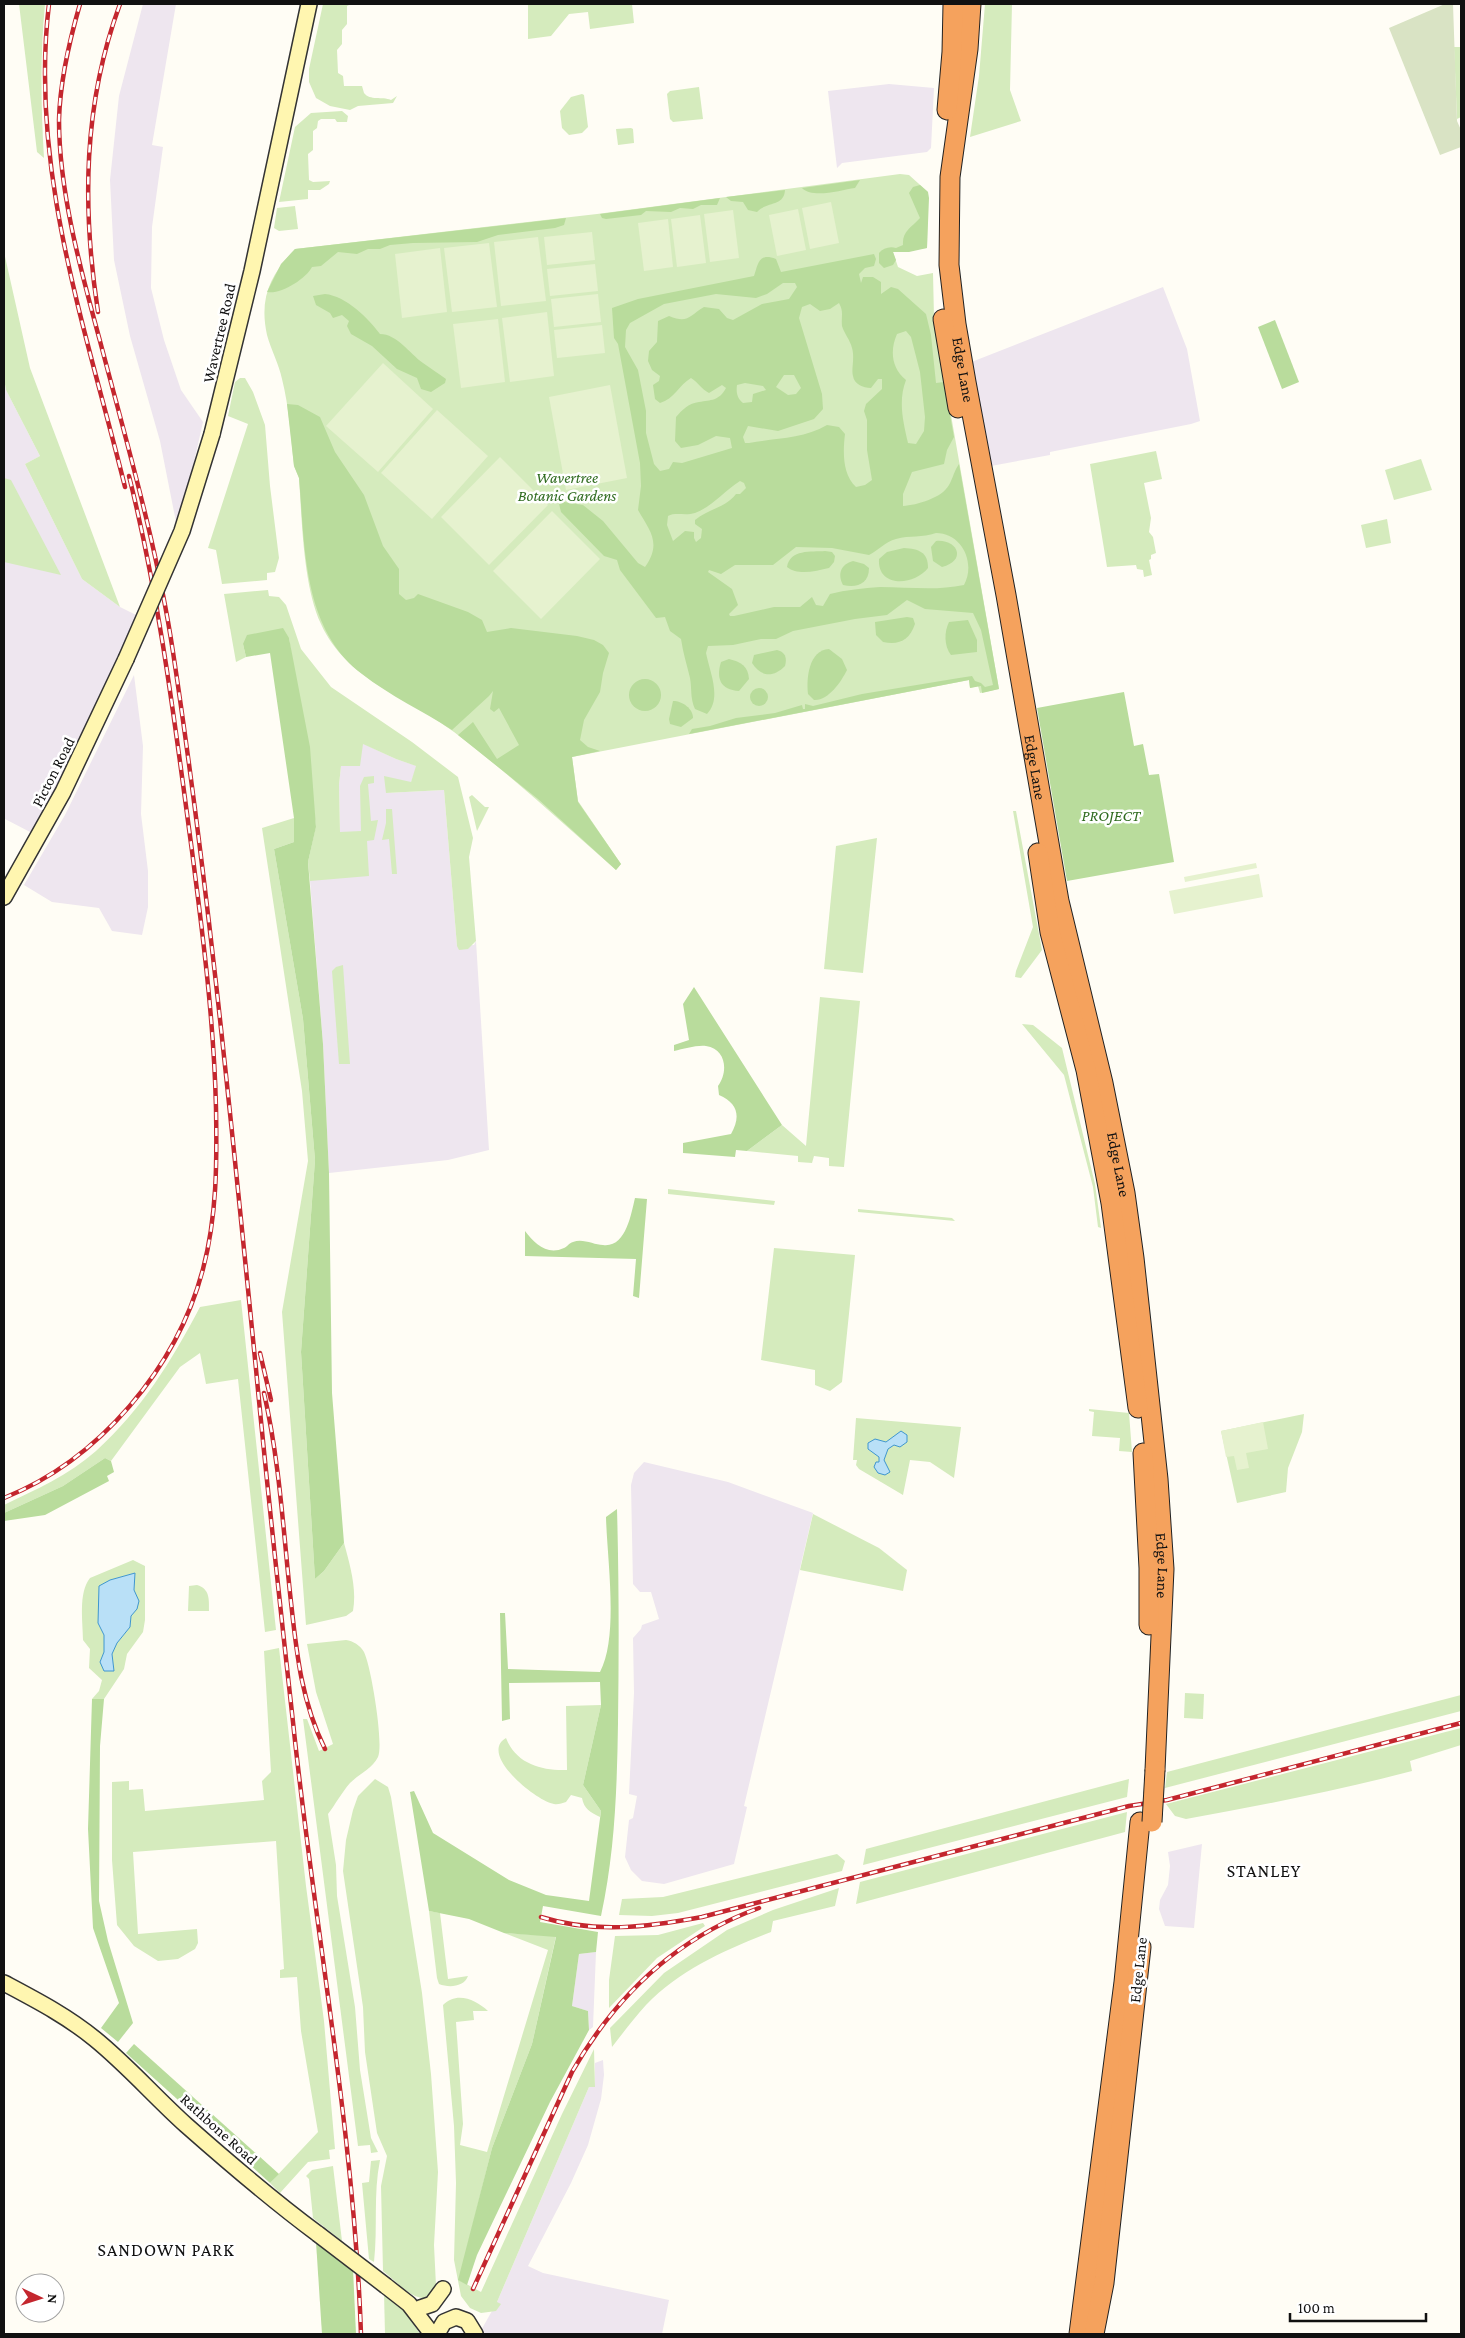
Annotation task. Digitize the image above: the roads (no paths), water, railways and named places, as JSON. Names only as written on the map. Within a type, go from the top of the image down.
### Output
[{"type":"highway","name":"Edge Lane","points":[[952,4],[952,52],[936,219],[943,318],[951,376],[974,483],[1010,684],[1050,932],[1086,1070],[1117,1244],[1145,1472],[1150,1601],[1149,1770]]},
{"type":"highway","name":"Edge Lane","points":[[970,4],[968,49],[950,177],[949,265],[956,324],[1006,595],[1059,901],[1103,1083],[1125,1194],[1133,1249],[1158,1479],[1162,1536],[1163,1599],[1149,1770],[1138,1984],[1126,2071],[1079,2334]]},
{"type":"highway","name":"Edge Lane","points":[[1094,2334],[1104,2283],[1108,2173]]},
{"type":"main road","name":"Wavertree Road","points":[[126,659],[182,531],[212,434],[252,271],[291,96],[309,4]]},
{"type":"main road","name":"Picton Road","points":[[4,897],[63,792],[126,659]]},
{"type":"main road","name":"Rathbone Road","points":[[4,1983],[50,2007],[94,2038],[129,2068],[184,2124],[280,2205],[415,2306],[441,2328]]},
{"type":"main road","points":[[415,2306],[432,2304],[443,2289]]},
{"type":"main road","name":"Rathbone Road","points":[[415,2306],[432,2334]]},
{"type":"main road","points":[[441,2328],[450,2318],[462,2318],[471,2324],[475,2334]]},
{"type":"water","points":[[901,1431],[907,1435],[907,1442],[900,1447],[894,1445],[888,1449],[884,1460],[890,1472],[885,1475],[878,1473],[874,1467],[876,1462],[879,1462],[879,1457],[868,1449],[868,1443],[875,1439],[886,1442]]},
{"type":"water","points":[[135,1573],[134,1590],[139,1601],[137,1609],[131,1616],[130,1627],[117,1643],[112,1654],[114,1671],[104,1671],[100,1662],[104,1652],[104,1635],[98,1623],[99,1586],[110,1580]]},
{"type":"railway","points":[[49,4],[45,66],[47,127],[54,188],[79,308],[125,487]]},
{"type":"railway","points":[[80,4],[61,90],[59,120],[63,175],[72,231],[141,495],[159,573],[186,741],[219,1010],[269,1502],[302,1798],[342,2104],[357,2258],[361,2334]]},
{"type":"railway","points":[[98,312],[89,234],[89,156],[99,80],[120,4]]},
{"type":"railway","points":[[4,1498],[39,1481],[72,1460],[102,1435],[154,1375],[174,1341],[191,1306],[208,1249],[214,1209],[216,1108],[213,1044],[204,947],[166,663],[150,569],[129,476]]},
{"type":"railway","points":[[260,1353],[271,1400]]},
{"type":"railway","points":[[264,1393],[277,1468],[300,1672],[310,1711],[325,1749]]},
{"type":"railway","points":[[541,1917],[581,1926],[601,1927],[642,1926],[702,1917],[1129,1806],[1167,1800],[1461,1723]]},
{"type":"railway","points":[[473,2289],[572,2072],[608,2019],[650,1973],[675,1953],[701,1936],[759,1908]]},
{"type":"district","name":"STANLEY","points":[[1264,1871]]},
{"type":"district","name":"SANDOWN PARK","points":[[166,2250]]},
{"type":"park label","name":"Wavertree Botanic Gardens","points":[[567,486]]},
{"type":"park label","name":"PROJECT","points":[[1111,815]]}]
